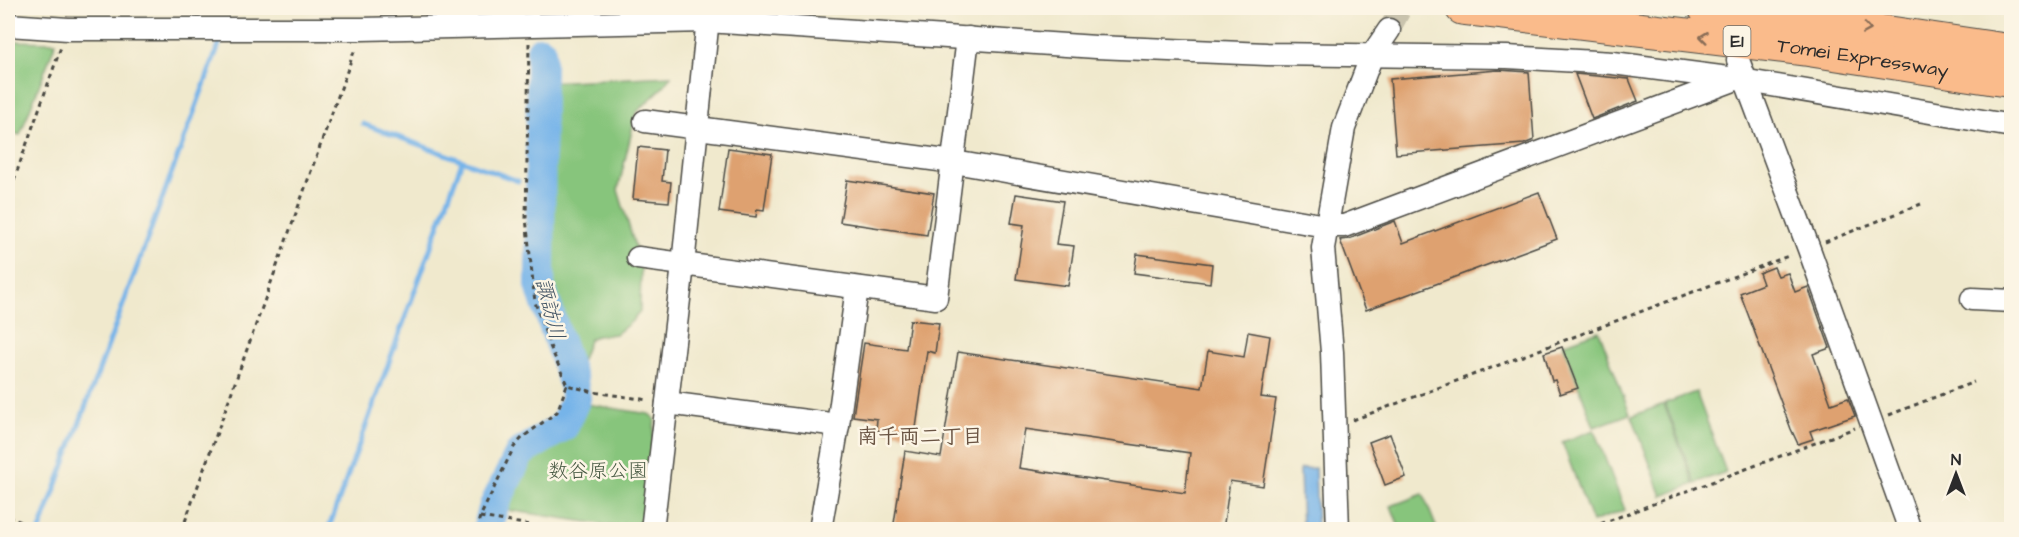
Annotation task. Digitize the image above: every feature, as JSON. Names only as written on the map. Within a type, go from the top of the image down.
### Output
[{"type":"highway","name":"Tomei Expressway","points":[[1461,8],[1805,49],[2012,81]]},
{"type":"highway","name":"Tomei Expressway","points":[[1705,8],[2012,51]]},
{"type":"street","points":[[652,530],[683,265],[708,14]]},
{"type":"street","points":[[8,25],[68,29],[273,18],[362,29],[529,26],[708,14],[968,38],[1096,47],[1267,54],[1507,57],[1613,63],[1740,74],[2012,126]]},
{"type":"street","points":[[1338,530],[1332,352],[1323,248],[1344,128],[1372,55],[1389,30]]},
{"type":"street","points":[[638,258],[936,298],[968,38]]},
{"type":"street","points":[[645,121],[954,162],[1326,226],[1344,226],[1740,74]]},
{"type":"street","points":[[1740,74],[1809,249],[1910,530]]},
{"type":"street","points":[[820,530],[838,425],[857,288]]},
{"type":"street","points":[[1972,299],[2012,301]]},
{"type":"street","points":[[667,403],[838,425]]},
{"type":"path","points":[[476,530],[514,447],[523,437],[557,412],[567,385],[550,346],[535,302],[526,218],[529,26]]},
{"type":"path","points":[[8,197],[68,29]]},
{"type":"path","points":[[182,530],[362,29]]},
{"type":"path","points":[[1335,426],[1809,249],[1921,204]]},
{"type":"path","points":[[1584,530],[1974,382]]},
{"type":"path","points":[[567,385],[593,392],[667,403]]},
{"type":"path","points":[[8,517],[43,530]]},
{"type":"path","points":[[480,517],[562,530]]},
{"type":"green space","points":[[8,41],[56,42],[20,135],[8,131]]},
{"type":"green space","points":[[671,76],[636,113],[618,190],[641,266],[640,312],[616,334],[596,336],[589,340],[577,373],[546,276],[546,82]]},
{"type":"green space","points":[[1599,331],[1630,414],[1594,427],[1563,344]]},
{"type":"green space","points":[[1696,392],[1726,472],[1695,483],[1665,403]]},
{"type":"green space","name":"数谷原公園","points":[[586,404],[649,414],[655,419],[644,524],[634,529],[507,510],[503,504],[525,463],[535,452],[565,431],[578,407]]},
{"type":"green space","points":[[1664,404],[1694,484],[1662,496],[1632,416]]},
{"type":"green space","points":[[1594,430],[1625,510],[1592,522],[1562,442]]},
{"type":"green space","points":[[1423,494],[1437,529],[1400,529],[1391,506]]},
{"type":"water","points":[[1315,468],[1317,529],[1302,529],[1300,469]]},
{"type":"building","points":[[1498,70],[1529,72],[1534,140],[1524,144],[1396,154],[1390,79]]},
{"type":"building","points":[[1575,74],[1629,79],[1638,101],[1592,119]]},
{"type":"building","points":[[638,147],[665,150],[662,181],[671,182],[669,202],[633,199]]},
{"type":"building","points":[[728,148],[772,154],[764,210],[757,209],[756,217],[719,212]]},
{"type":"building","points":[[847,180],[934,193],[927,235],[840,222]]},
{"type":"building","points":[[1539,192],[1557,239],[1366,310],[1340,240],[1349,239],[1395,221],[1403,243]]},
{"type":"building","points":[[1016,194],[1063,201],[1056,244],[1074,246],[1068,286],[1016,279],[1024,225],[1011,223]]},
{"type":"building","points":[[1137,254],[1212,264],[1210,283],[1134,273]]},
{"type":"building","points":[[1774,267],[1778,276],[1788,273],[1795,292],[1808,287],[1830,348],[1813,354],[1831,404],[1848,398],[1855,416],[1810,431],[1813,439],[1798,444],[1740,293],[1763,284],[1759,273]]},
{"type":"building","points":[[910,320],[939,323],[935,353],[927,351],[915,435],[876,430],[877,419],[853,416],[864,343],[906,349]]},
{"type":"building","points":[[1248,332],[1270,336],[1261,397],[1276,399],[1263,486],[1230,481],[1223,530],[893,530],[905,451],[941,457],[958,352],[1202,388],[1208,351],[1244,357]],"holes":[[[1025,429],[1190,453],[1185,493],[1019,468]]]},
{"type":"building","points":[[1562,347],[1578,388],[1560,394],[1555,380],[1552,381],[1544,353]]},
{"type":"building","points":[[1390,434],[1406,477],[1385,485],[1369,442]]},
{"type":"waterway","points":[[40,530],[221,39]]},
{"type":"waterway","name":"諏訪川","points":[[487,530],[494,506],[520,453],[564,426],[576,398],[573,382],[540,286],[541,51]]},
{"type":"waterway","points":[[363,124],[518,181]]},
{"type":"waterway","points":[[328,530],[462,161]]},
{"type":"tunnel","points":[[1389,30],[1401,8]]},
{"type":"district","name":"南千両二丁目","points":[[920,436]]}]
